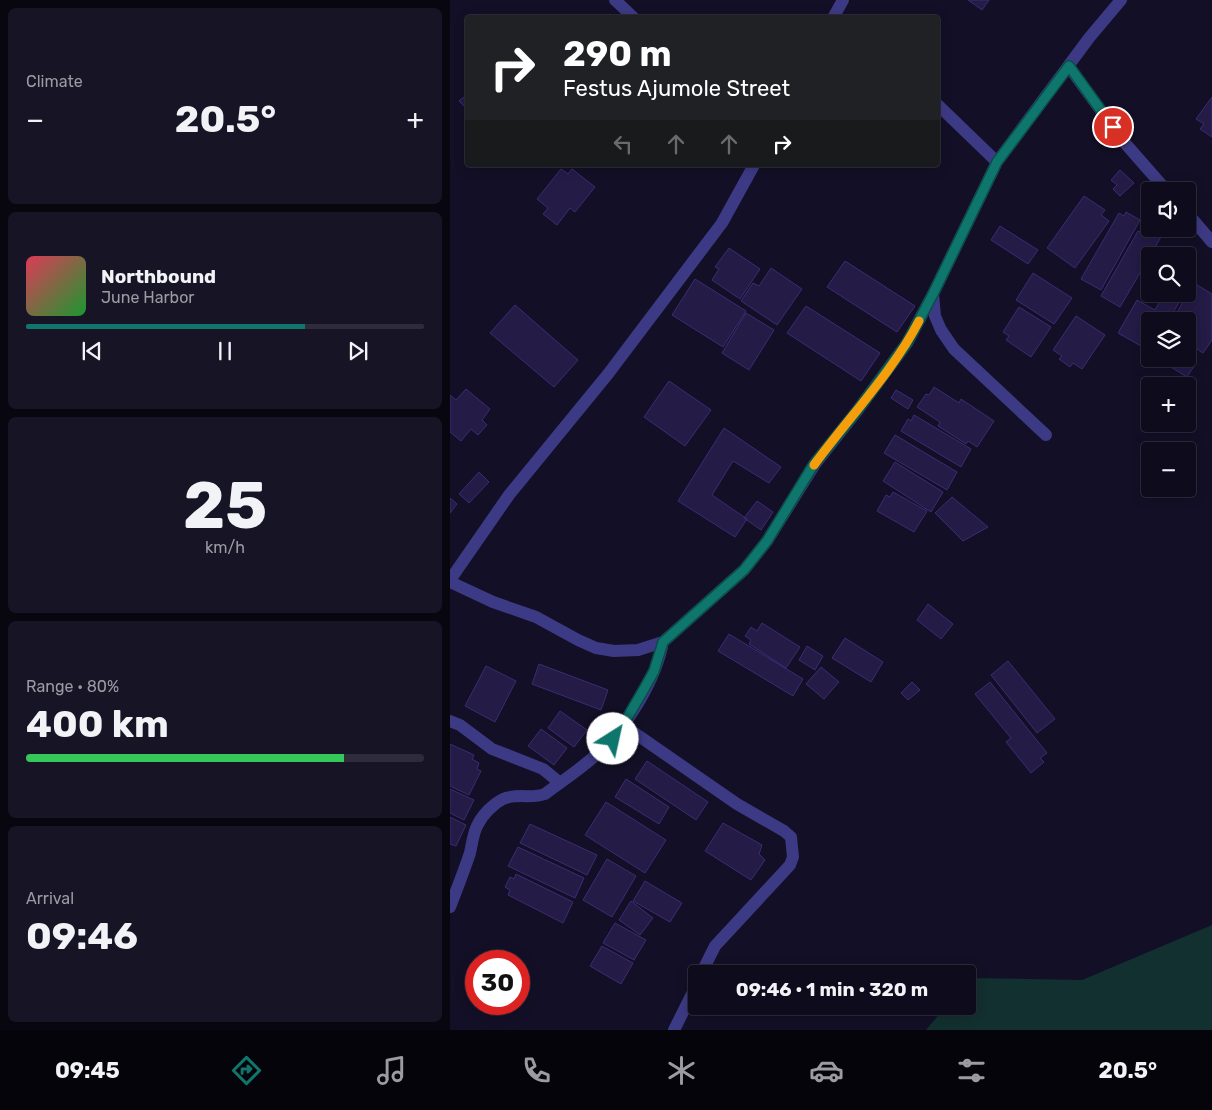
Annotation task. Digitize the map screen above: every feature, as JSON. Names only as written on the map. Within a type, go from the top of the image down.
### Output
[{"type":"street","points":[[615,0],[631,15]]},
{"type":"street","points":[[837,15],[843,0]]},
{"type":"street","points":[[753,167],[722,223],[608,374],[509,495],[450,581],[492,602],[536,617],[596,648],[614,651],[638,650],[663,642],[744,570],[767,541],[814,464],[857,411],[907,343],[997,162],[1089,38],[1121,0]]},
{"type":"street","points":[[1069,66],[1124,142],[1159,182]]},
{"type":"street","points":[[940,107],[997,162]]},
{"type":"street","points":[[1196,223],[1212,242]]},
{"type":"street","points":[[933,294],[935,316],[941,330],[954,349],[1046,436]]},
{"type":"street","points":[[450,908],[468,859],[477,826],[484,815],[495,803],[506,798],[519,796],[536,798],[545,794],[598,754],[613,739],[623,725],[654,671],[663,642]]},
{"type":"street","points":[[450,722],[460,725],[492,749],[543,769],[560,783]]},
{"type":"street","points":[[623,725],[737,804],[791,837],[793,857],[790,865],[715,946],[706,965]]},
{"type":"street","points":[[674,1030],[688,1002]]},
{"type":"green space","points":[[1212,925],[1212,1030],[926,1030],[938,1015],[976,1015],[976,978],[1082,980]]},
{"type":"building","points":[[968,0],[989,0],[982,10]]},
{"type":"building","points":[[465,96],[465,107],[459,101]]},
{"type":"building","points":[[1212,97],[1212,137],[1200,129],[1204,124],[1196,119]]},
{"type":"building","points":[[561,169],[568,174],[572,169],[595,187],[575,212],[570,208],[557,225],[543,214],[548,208],[537,199]]},
{"type":"building","points":[[1120,170],[1134,183],[1120,196],[1113,189],[1117,185],[1111,180]]},
{"type":"building","points":[[1084,196],[1105,210],[1101,215],[1109,221],[1075,268],[1047,248]]},
{"type":"building","points":[[1126,212],[1140,220],[1101,290],[1081,279],[1119,213],[1124,216]]},
{"type":"building","points":[[1000,226],[1038,250],[1028,264],[991,240]]},
{"type":"building","points":[[1138,231],[1141,232],[1141,237],[1161,237],[1155,247],[1141,247],[1141,271],[1120,307],[1101,296]]},
{"type":"building","points":[[729,248],[760,269],[740,299],[712,280],[719,269],[715,267]]},
{"type":"building","points":[[845,261],[915,306],[897,332],[827,287]]},
{"type":"building","points":[[771,268],[802,289],[777,325],[741,301],[753,283],[759,286]]},
{"type":"building","points":[[1033,273],[1072,298],[1054,324],[1016,300]]},
{"type":"building","points":[[695,279],[746,311],[723,347],[672,315]]},
{"type":"building","points":[[1196,284],[1212,294],[1212,340],[1203,353],[1196,348],[1196,312],[1177,312],[1183,302],[1196,302]]},
{"type":"building","points":[[1137,300],[1155,310],[1160,302],[1179,302],[1173,312],[1141,312],[1141,346],[1118,333]]},
{"type":"building","points":[[515,305],[578,360],[554,387],[490,333]]},
{"type":"building","points":[[806,306],[880,353],[861,381],[787,333]]},
{"type":"building","points":[[1019,307],[1051,327],[1031,357],[1006,340],[1009,336],[1003,332]]},
{"type":"building","points":[[746,313],[774,330],[749,370],[722,353]]},
{"type":"building","points":[[1076,316],[1105,335],[1082,369],[1073,363],[1070,367],[1059,359],[1062,356],[1053,350]]},
{"type":"building","points":[[1171,367],[1193,367],[1187,377]]},
{"type":"building","points":[[669,381],[711,410],[685,446],[644,417]]},
{"type":"building","points":[[934,387],[959,403],[961,399],[994,421],[977,447],[968,441],[966,444],[938,426],[940,422],[917,407],[926,394],[929,395]]},
{"type":"building","points":[[466,389],[490,409],[482,420],[487,425],[478,435],[471,429],[461,441],[450,432],[450,395],[456,400]]},
{"type":"building","points":[[896,390],[913,400],[908,409],[891,398]]},
{"type":"building","points":[[914,415],[971,449],[961,467],[901,431],[908,419],[911,421]]},
{"type":"building","points":[[724,428],[781,467],[769,483],[733,461],[712,495],[747,519],[735,537],[678,501]]},
{"type":"building","points":[[895,435],[957,472],[947,490],[884,453]]},
{"type":"building","points":[[895,462],[943,492],[931,512],[883,481]]},
{"type":"building","points":[[479,472],[489,482],[469,503],[459,494]]},
{"type":"building","points":[[893,492],[927,511],[914,532],[877,511],[886,495],[890,497]]},
{"type":"building","points":[[952,497],[988,527],[963,541],[935,513]]},
{"type":"building","points":[[450,498],[457,504],[450,513]]},
{"type":"building","points":[[757,501],[773,512],[761,530],[744,518]]},
{"type":"building","points":[[928,604],[953,624],[941,639],[917,620]]},
{"type":"building","points":[[762,623],[800,647],[786,668],[749,644],[751,640],[745,636],[751,627],[757,631]]},
{"type":"building","points":[[729,634],[803,679],[793,696],[718,651]]},
{"type":"building","points":[[845,638],[883,662],[871,682],[832,658]]},
{"type":"building","points":[[807,646],[823,656],[815,670],[799,660]]},
{"type":"building","points":[[1008,661],[1055,719],[1037,733],[991,675]]},
{"type":"building","points":[[539,664],[608,690],[601,710],[532,684]]},
{"type":"building","points":[[486,666],[516,681],[495,722],[465,706]]},
{"type":"building","points":[[821,667],[839,682],[824,699],[806,684]]},
{"type":"building","points":[[912,682],[920,690],[908,700],[901,693]]},
{"type":"building","points":[[990,682],[1047,753],[1040,758],[1044,762],[1031,773],[1006,742],[1011,738],[975,694]]},
{"type":"building","points":[[560,711],[587,730],[574,747],[548,728]]},
{"type":"building","points":[[541,729],[567,748],[554,765],[528,746]]},
{"type":"building","points":[[450,744],[474,755],[472,759],[479,763],[477,769],[481,771],[469,795],[450,786]]},
{"type":"building","points":[[647,761],[708,802],[696,820],[635,779]]},
{"type":"building","points":[[626,779],[669,807],[659,824],[615,797]]},
{"type":"building","points":[[450,789],[474,800],[464,820],[450,813]]},
{"type":"building","points":[[606,802],[666,840],[645,873],[585,835]]},
{"type":"building","points":[[450,817],[466,825],[456,846],[450,844]]},
{"type":"building","points":[[723,823],[762,845],[759,854],[765,860],[751,880],[705,851]]},
{"type":"building","points":[[530,824],[597,855],[587,875],[520,843]]},
{"type":"building","points":[[518,847],[584,878],[575,898],[508,866]]},
{"type":"building","points":[[607,859],[636,876],[612,917],[583,900]]},
{"type":"building","points":[[516,874],[573,902],[563,923],[508,895],[510,890],[505,887],[510,877],[514,879]]},
{"type":"building","points":[[645,881],[682,903],[670,922],[633,901]]},
{"type":"building","points":[[631,901],[653,918],[640,935],[619,920]]},
{"type":"building","points":[[615,923],[646,940],[634,960],[603,943]]},
{"type":"building","points":[[602,946],[633,963],[621,984],[590,966]]},
{"type":"slow traffic","points":[[814,465],[907,343],[919,321]]},
{"type":"route","points":[[613,739],[654,671],[663,642],[744,570],[767,541],[814,464],[857,411],[907,343],[997,162],[1069,66],[1113,127]]}]
